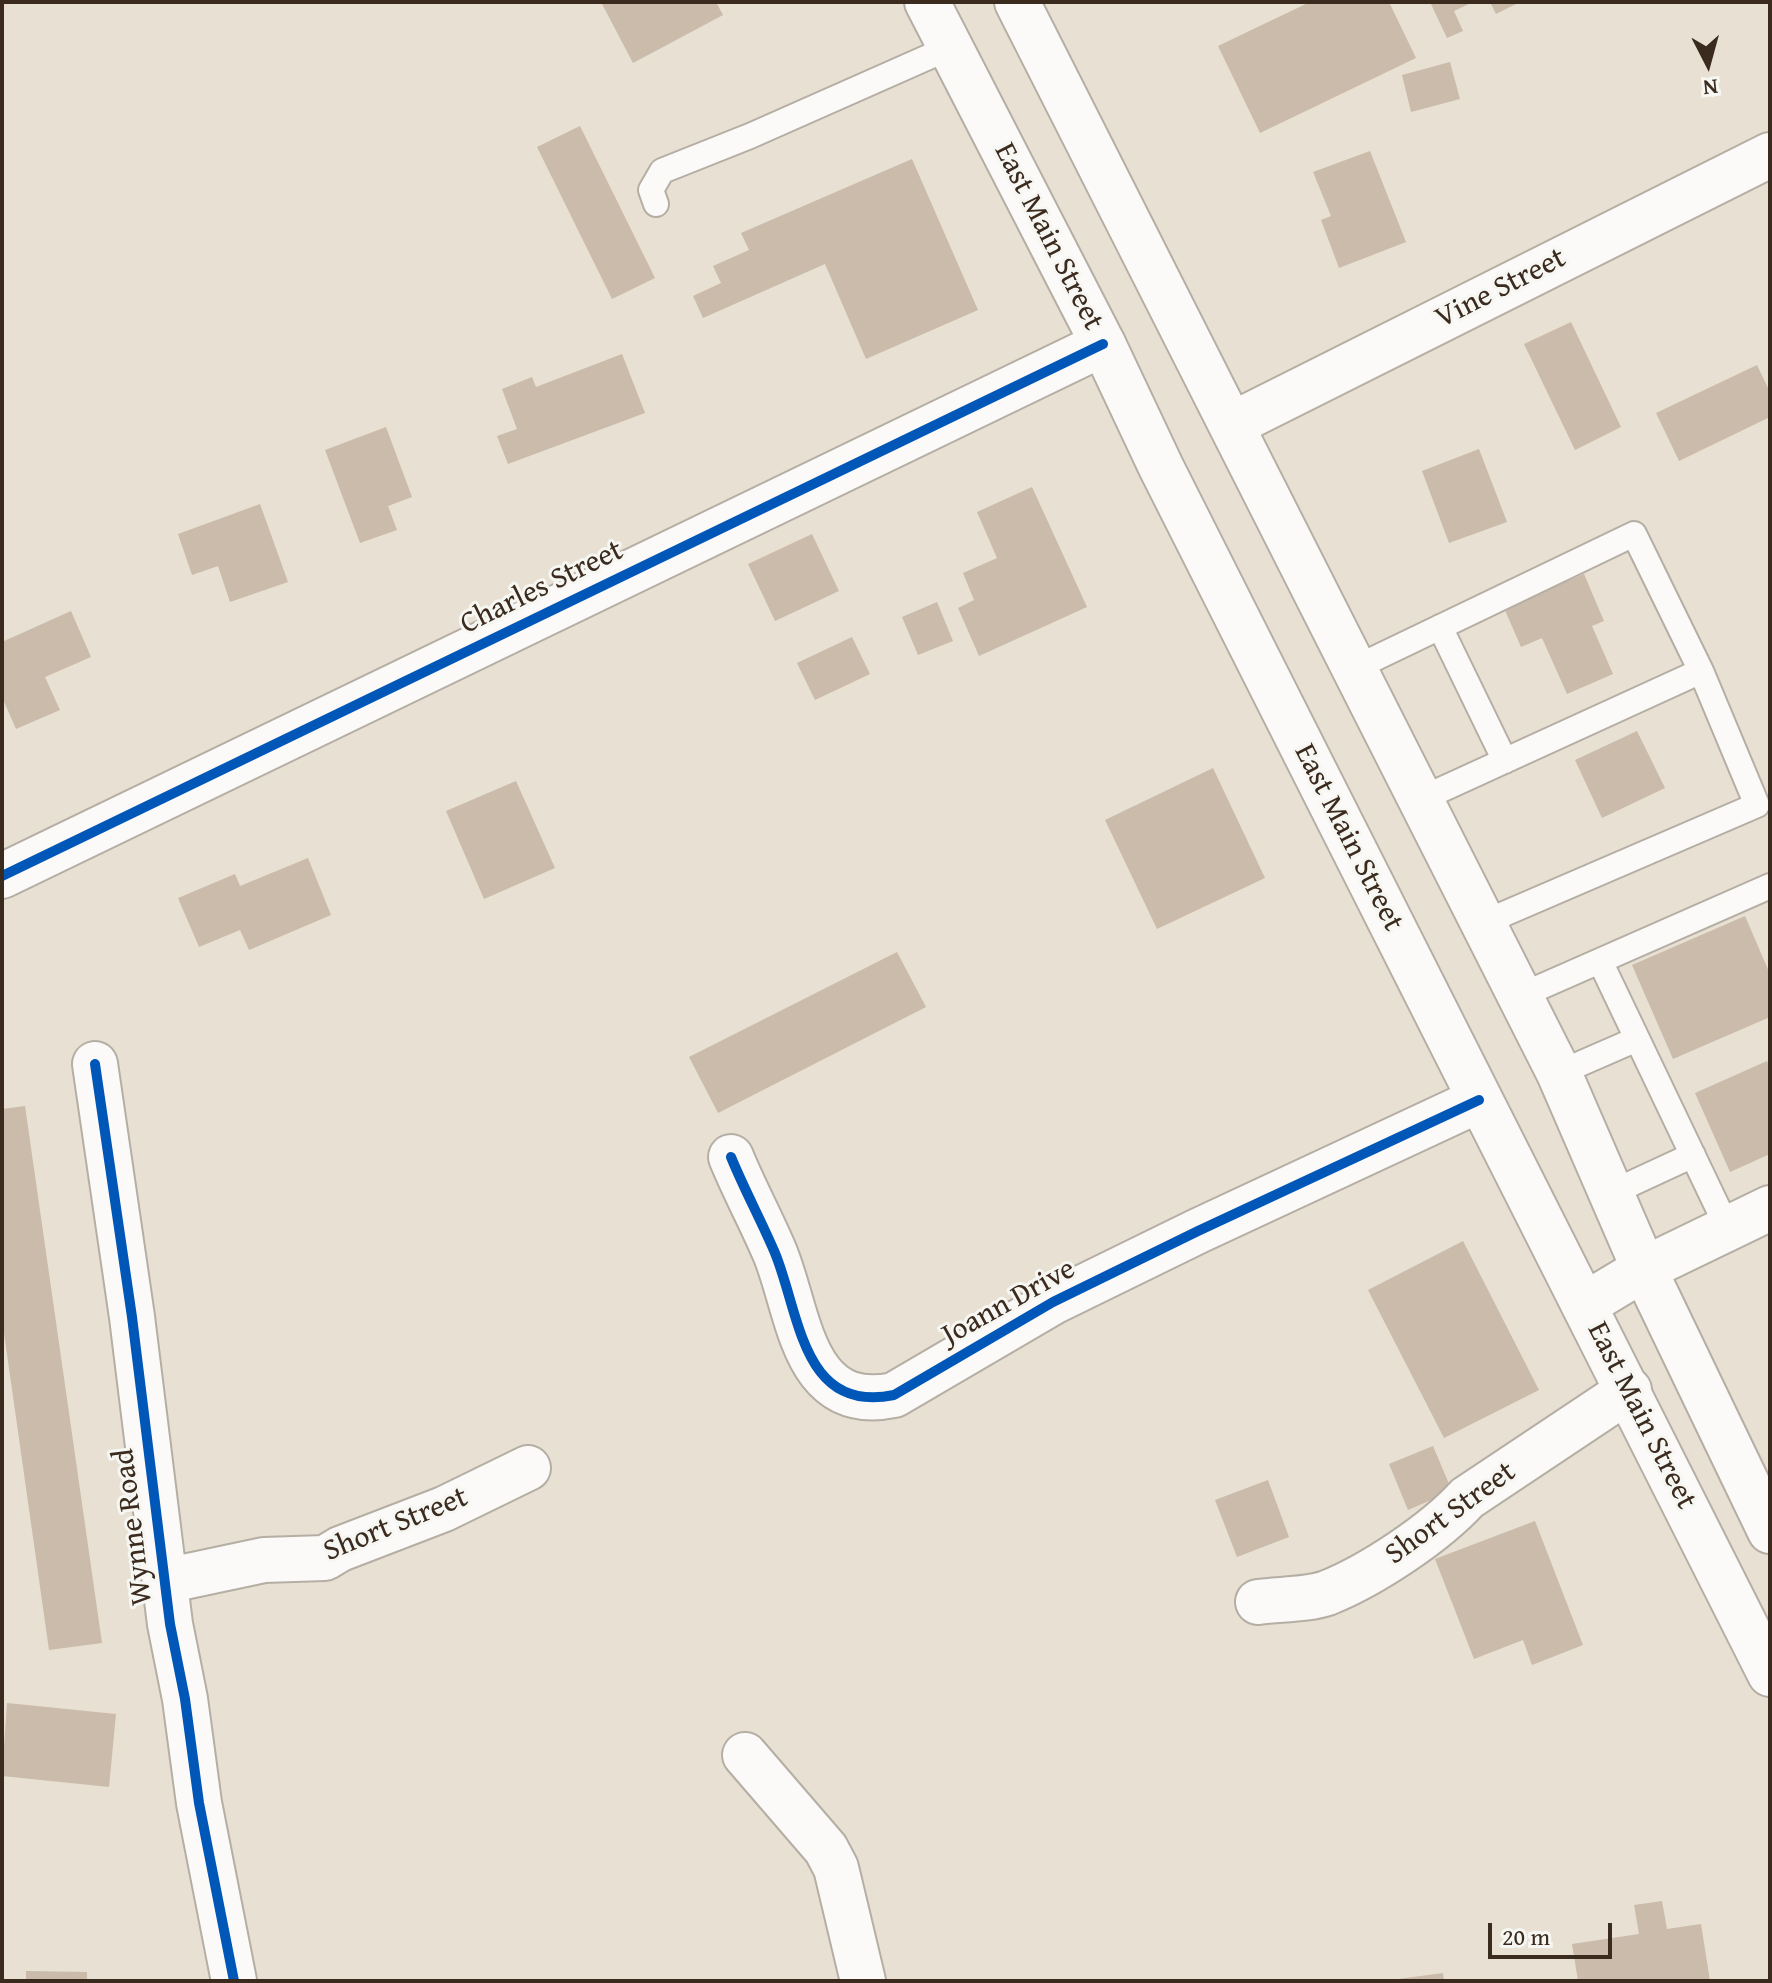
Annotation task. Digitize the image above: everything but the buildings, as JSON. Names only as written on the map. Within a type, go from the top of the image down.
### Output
[{"type":"street","name":"East Main Street","points":[[927,2],[1103,344],[1161,467],[1770,1674]]},
{"type":"street","points":[[1017,2],[1559,1073],[1644,1269],[1770,1531]]},
{"type":"street","name":"Vine Street","points":[[1233,424],[1770,155]]},
{"type":"street","name":"Charles Street","points":[[2,876],[1103,344]]},
{"type":"street","name":"Wynne Road","points":[[95,1064],[132,1317],[165,1581],[199,1803],[234,1981]]},
{"type":"street","name":"Joann Drive","points":[[731,1157],[776,1255],[814,1364],[831,1383],[849,1396],[872,1400],[894,1395],[1053,1302],[1479,1100]]},
{"type":"street","points":[[1584,1305],[1644,1269],[1770,1208]]},
{"type":"street","name":"Short Street","points":[[1258,1602],[1324,1594],[1372,1571],[1452,1515],[1467,1498],[1629,1390]]},
{"type":"street","name":"Short Street","points":[[165,1581],[264,1560],[325,1558],[340,1549],[444,1509],[528,1468]]},
{"type":"street","points":[[745,1755],[826,1849],[836,1868],[863,1981]]},
{"type":"lane","points":[[656,204],[651,190],[662,171],[750,136],[951,47]]},
{"type":"lane","points":[[1355,668],[1634,534],[1701,671],[1757,805],[1483,923]]},
{"type":"lane","points":[[1440,627],[1505,761]]},
{"type":"lane","points":[[1421,799],[1701,671]]},
{"type":"lane","points":[[1520,996],[1770,886]]},
{"type":"lane","points":[[1600,961],[1728,1229]]},
{"type":"lane","points":[[1559,1073],[1637,1039]]},
{"type":"lane","points":[[1611,1193],[1693,1155]]},
{"type":"cycle path","points":[[2,876],[1103,344]]},
{"type":"cycle path","points":[[95,1064],[132,1317],[170,1624],[185,1699],[199,1803],[234,1981]]},
{"type":"cycle path","points":[[731,1157],[775,1253],[809,1354],[823,1375],[840,1389],[863,1397],[894,1395],[1053,1302],[1479,1100]]}]
